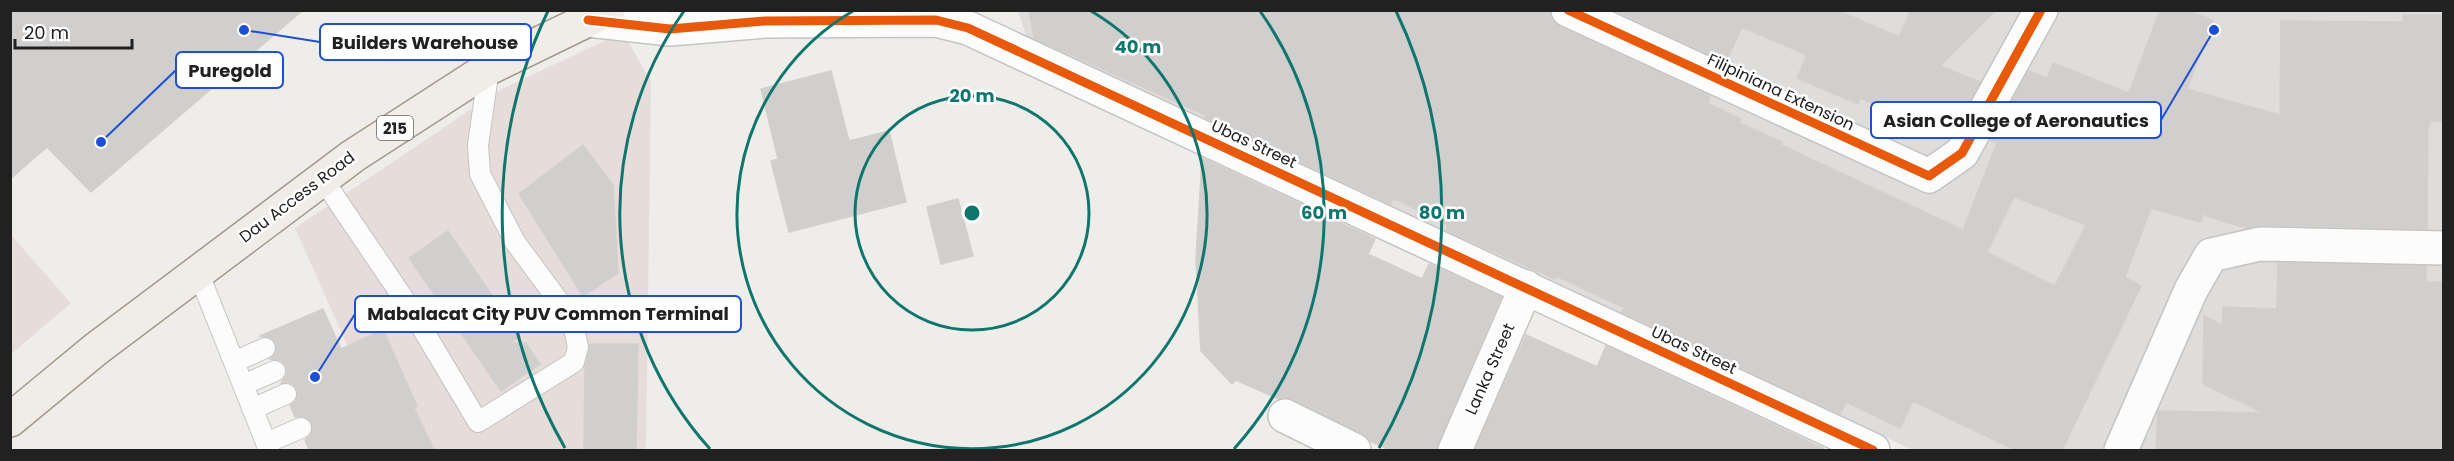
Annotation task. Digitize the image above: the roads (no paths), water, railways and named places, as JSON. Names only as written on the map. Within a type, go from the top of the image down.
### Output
[{"type":"main road","name":"Dau Access Road","points":[[10,420],[96,349],[322,178],[452,90],[489,68],[598,15]]},
{"type":"street","name":"Filipiniana Extension","points":[[1568,10],[1929,176],[1962,153],[2041,10]]},
{"type":"street","name":"Ubas Street","points":[[598,15],[670,29],[765,21],[936,20],[968,28],[1873,450]]},
{"type":"street","points":[[2121,450],[2191,290],[2211,255],[2260,244],[2444,248]]},
{"type":"street","name":"Lanka Street","points":[[1455,450],[1526,287]]},
{"type":"street","points":[[1285,416],[1354,450]]},
{"type":"lane","points":[[322,178],[410,308],[478,422],[573,362],[578,348],[572,319],[515,242],[480,174],[478,145],[489,68]]},
{"type":"lane","points":[[198,272],[252,408]]},
{"type":"lane","points":[[252,408],[283,388]]},
{"type":"lane","points":[[252,408],[283,388]]},
{"type":"lane","points":[[252,408],[283,388]]},
{"type":"place","name":"Builders Warehouse","points":[[244,30]]},
{"type":"place","name":"Asian College of Aeronautics","points":[[2214,30]]},
{"type":"place","name":"Puregold","points":[[101,142]]},
{"type":"place","name":"Mabalacat City PUV Common Terminal","points":[[315,377]]}]
